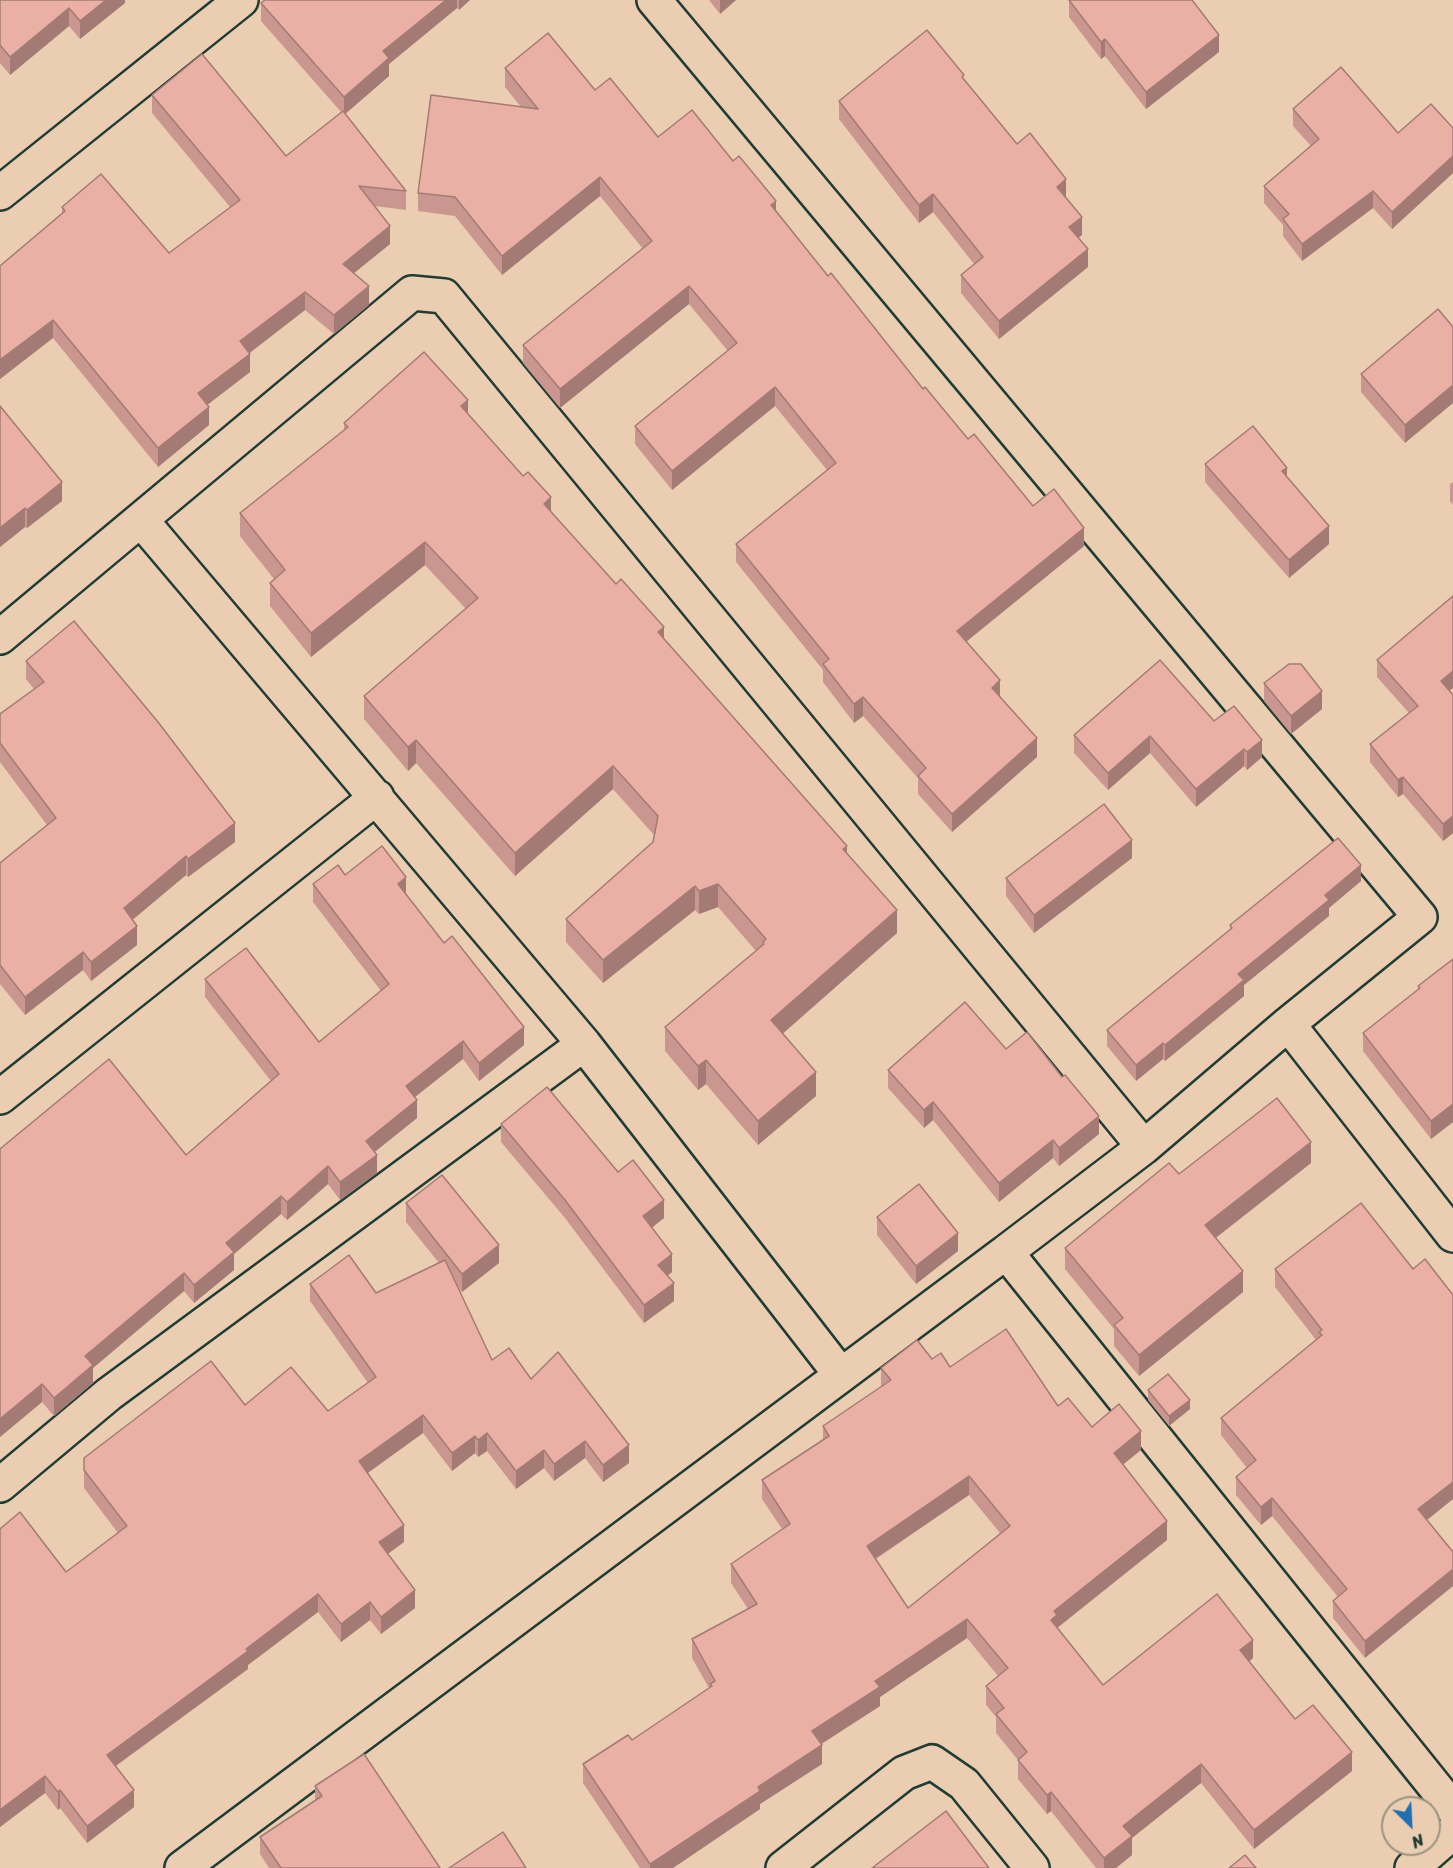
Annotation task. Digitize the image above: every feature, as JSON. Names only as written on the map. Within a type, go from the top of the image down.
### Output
[{"type":"street","points":[[0,193],[241,0]]},
{"type":"street","points":[[182,1868],[1144,1147],[1288,1024],[1420,917],[654,0]]},
{"type":"street","points":[[0,637],[412,293],[444,296],[1144,1147]]},
{"type":"street","points":[[141,520],[584,1044],[841,1375]]},
{"type":"street","points":[[0,1097],[377,797]]},
{"type":"street","points":[[1288,1024],[1453,1235]]},
{"type":"street","points":[[0,1485],[109,1394],[584,1044]]},
{"type":"street","points":[[1006,1251],[1453,1809]]},
{"type":"street","points":[[783,1868],[904,1773],[932,1762],[964,1784],[1032,1868]]},
{"type":"street","points":[[1412,1868],[1453,1832]]},
{"type":"building","points":[[0,0],[106,0],[80,21],[69,8],[10,57],[0,45]]},
{"type":"building","points":[[265,0],[446,0],[383,51],[389,58],[344,97],[261,3]]},
{"type":"building","points":[[1069,0],[1192,0],[1219,35],[1146,92],[1105,39],[1101,42]]},
{"type":"building","points":[[927,30],[1017,144],[1030,133],[1066,179],[1057,187],[1082,217],[1069,227],[1088,249],[999,321],[961,275],[983,257],[933,194],[919,205],[839,101]]},
{"type":"building","points":[[548,33],[595,90],[610,78],[658,137],[692,110],[733,161],[739,156],[776,201],[771,205],[828,276],[831,273],[923,389],[925,387],[968,439],[974,434],[1033,506],[1054,489],[1084,528],[957,631],[1000,680],[992,688],[1037,738],[952,814],[918,776],[926,768],[863,697],[854,704],[823,664],[829,659],[736,544],[836,463],[775,387],[672,471],[635,426],[737,343],[689,286],[560,389],[523,345],[652,241],[600,177],[502,256],[455,197],[418,193],[431,95],[538,109],[505,68]]},
{"type":"building","points":[[202,54],[286,156],[343,111],[406,191],[359,186],[390,226],[343,264],[369,286],[334,315],[305,292],[240,341],[250,354],[198,393],[209,407],[158,448],[53,320],[0,360],[0,266],[65,211],[62,207],[101,174],[169,253],[240,200],[152,95]]},
{"type":"building","points":[[1341,67],[1398,133],[1431,104],[1453,128],[1453,156],[1392,212],[1373,191],[1302,244],[1283,219],[1289,214],[1264,186],[1319,139],[1293,109]]},
{"type":"building","points":[[1438,309],[1453,327],[1453,385],[1405,425],[1361,374]]},
{"type":"building","points":[[424,352],[468,400],[461,406],[523,476],[528,472],[551,497],[544,504],[616,584],[621,579],[664,627],[658,632],[847,846],[843,849],[897,910],[771,1020],[816,1072],[758,1121],[706,1060],[698,1066],[665,1027],[764,944],[766,939],[718,884],[699,891],[695,886],[603,960],[566,919],[653,842],[658,816],[613,766],[515,853],[416,740],[408,747],[364,696],[478,598],[425,542],[311,633],[270,583],[285,570],[240,513],[348,427],[344,423]]},
{"type":"building","points":[[0,406],[62,482],[0,528]]},
{"type":"building","points":[[1253,426],[1287,468],[1282,471],[1329,526],[1289,560],[1205,464]]},
{"type":"building","points":[[1453,596],[1453,671],[1441,681],[1453,695],[1453,816],[1443,824],[1403,777],[1398,780],[1370,744],[1418,706],[1377,660]]},
{"type":"building","points":[[74,621],[158,722],[235,823],[188,859],[186,856],[124,908],[137,926],[91,962],[83,952],[25,997],[0,965],[0,863],[56,818],[0,743],[0,714],[44,682],[26,661]]},
{"type":"building","points":[[1160,660],[1214,721],[1234,706],[1262,740],[1247,752],[1244,749],[1196,789],[1150,736],[1108,773],[1074,735]]},
{"type":"building","points":[[1289,664],[1301,664],[1322,691],[1291,716],[1264,683]]},
{"type":"building","points":[[1104,804],[1132,840],[1034,915],[1006,878]]},
{"type":"building","points":[[1338,838],[1361,865],[1325,895],[1329,900],[1238,974],[1244,980],[1165,1045],[1163,1043],[1136,1065],[1107,1030],[1232,928],[1230,925]]},
{"type":"building","points":[[382,846],[406,877],[398,884],[444,943],[452,936],[524,1027],[479,1063],[463,1041],[406,1086],[417,1100],[366,1141],[377,1155],[340,1182],[328,1166],[287,1202],[281,1196],[226,1243],[234,1252],[194,1285],[184,1273],[85,1356],[93,1365],[54,1398],[42,1384],[0,1419],[0,1149],[109,1059],[186,1155],[279,1074],[205,979],[246,948],[319,1042],[389,984],[313,884],[338,865],[345,875]]},
{"type":"building","points":[[1453,959],[1453,1104],[1431,1121],[1363,1033]]},
{"type":"building","points":[[965,1002],[1006,1049],[1027,1032],[1062,1077],[1065,1075],[1099,1116],[1059,1148],[1053,1140],[999,1183],[933,1102],[924,1110],[888,1070]]},
{"type":"building","points":[[547,1087],[618,1172],[633,1160],[664,1200],[643,1216],[672,1254],[658,1265],[674,1283],[644,1305],[565,1200],[501,1124]]},
{"type":"building","points":[[1277,1098],[1311,1142],[1205,1225],[1243,1271],[1139,1355],[1114,1325],[1123,1318],[1065,1248],[1169,1163],[1179,1174]]},
{"type":"building","points":[[442,1175],[499,1245],[462,1274],[406,1203]]},
{"type":"building","points":[[919,1184],[958,1233],[916,1266],[877,1217]]},
{"type":"building","points":[[1361,1203],[1413,1269],[1425,1259],[1453,1295],[1453,1482],[1418,1509],[1453,1552],[1453,1569],[1365,1641],[1333,1601],[1347,1589],[1272,1498],[1261,1507],[1236,1477],[1256,1460],[1221,1418],[1322,1335],[1319,1332],[1322,1330],[1275,1269]]},
{"type":"building","points":[[349,1255],[376,1293],[445,1260],[492,1360],[509,1348],[531,1379],[558,1352],[629,1445],[603,1465],[585,1441],[554,1464],[544,1450],[516,1471],[487,1433],[478,1440],[475,1436],[452,1453],[423,1415],[359,1461],[404,1525],[379,1542],[415,1590],[381,1617],[370,1602],[341,1624],[318,1594],[246,1649],[248,1651],[107,1755],[134,1790],[87,1826],[60,1790],[58,1792],[45,1776],[0,1810],[0,1529],[20,1512],[66,1572],[127,1526],[84,1470],[84,1458],[211,1361],[245,1405],[291,1367],[328,1411],[376,1377],[310,1284]]},
{"type":"building","points":[[1006,1329],[1058,1406],[1068,1398],[1092,1427],[1119,1404],[1141,1431],[1114,1453],[1167,1521],[1054,1611],[1057,1615],[1051,1620],[1103,1685],[1217,1594],[1253,1640],[1240,1650],[1295,1719],[1313,1705],[1352,1752],[1254,1830],[1201,1764],[1123,1826],[1132,1836],[1104,1858],[1051,1792],[1047,1795],[1018,1760],[1027,1752],[996,1714],[1004,1708],[986,1686],[1008,1668],[967,1619],[875,1681],[880,1687],[812,1731],[822,1745],[758,1787],[760,1791],[650,1864],[583,1764],[628,1735],[632,1740],[712,1686],[710,1684],[715,1681],[692,1639],[757,1604],[731,1564],[790,1524],[762,1480],[829,1436],[823,1426],[891,1380],[881,1368],[917,1340],[932,1359],[941,1353],[950,1367]],"holes":[[[969,1476],[1010,1526],[908,1608],[867,1546]]]},
{"type":"building","points":[[1168,1374],[1190,1400],[1169,1416],[1148,1390]]},
{"type":"building","points":[[364,1754],[440,1868],[281,1868],[260,1837],[322,1796],[315,1786]]},
{"type":"building","points":[[946,1811],[989,1868],[872,1868]]},
{"type":"building","points":[[503,1832],[526,1868],[449,1868]]},
{"type":"building","points":[[1245,1855],[1256,1868],[1229,1868]]}]
